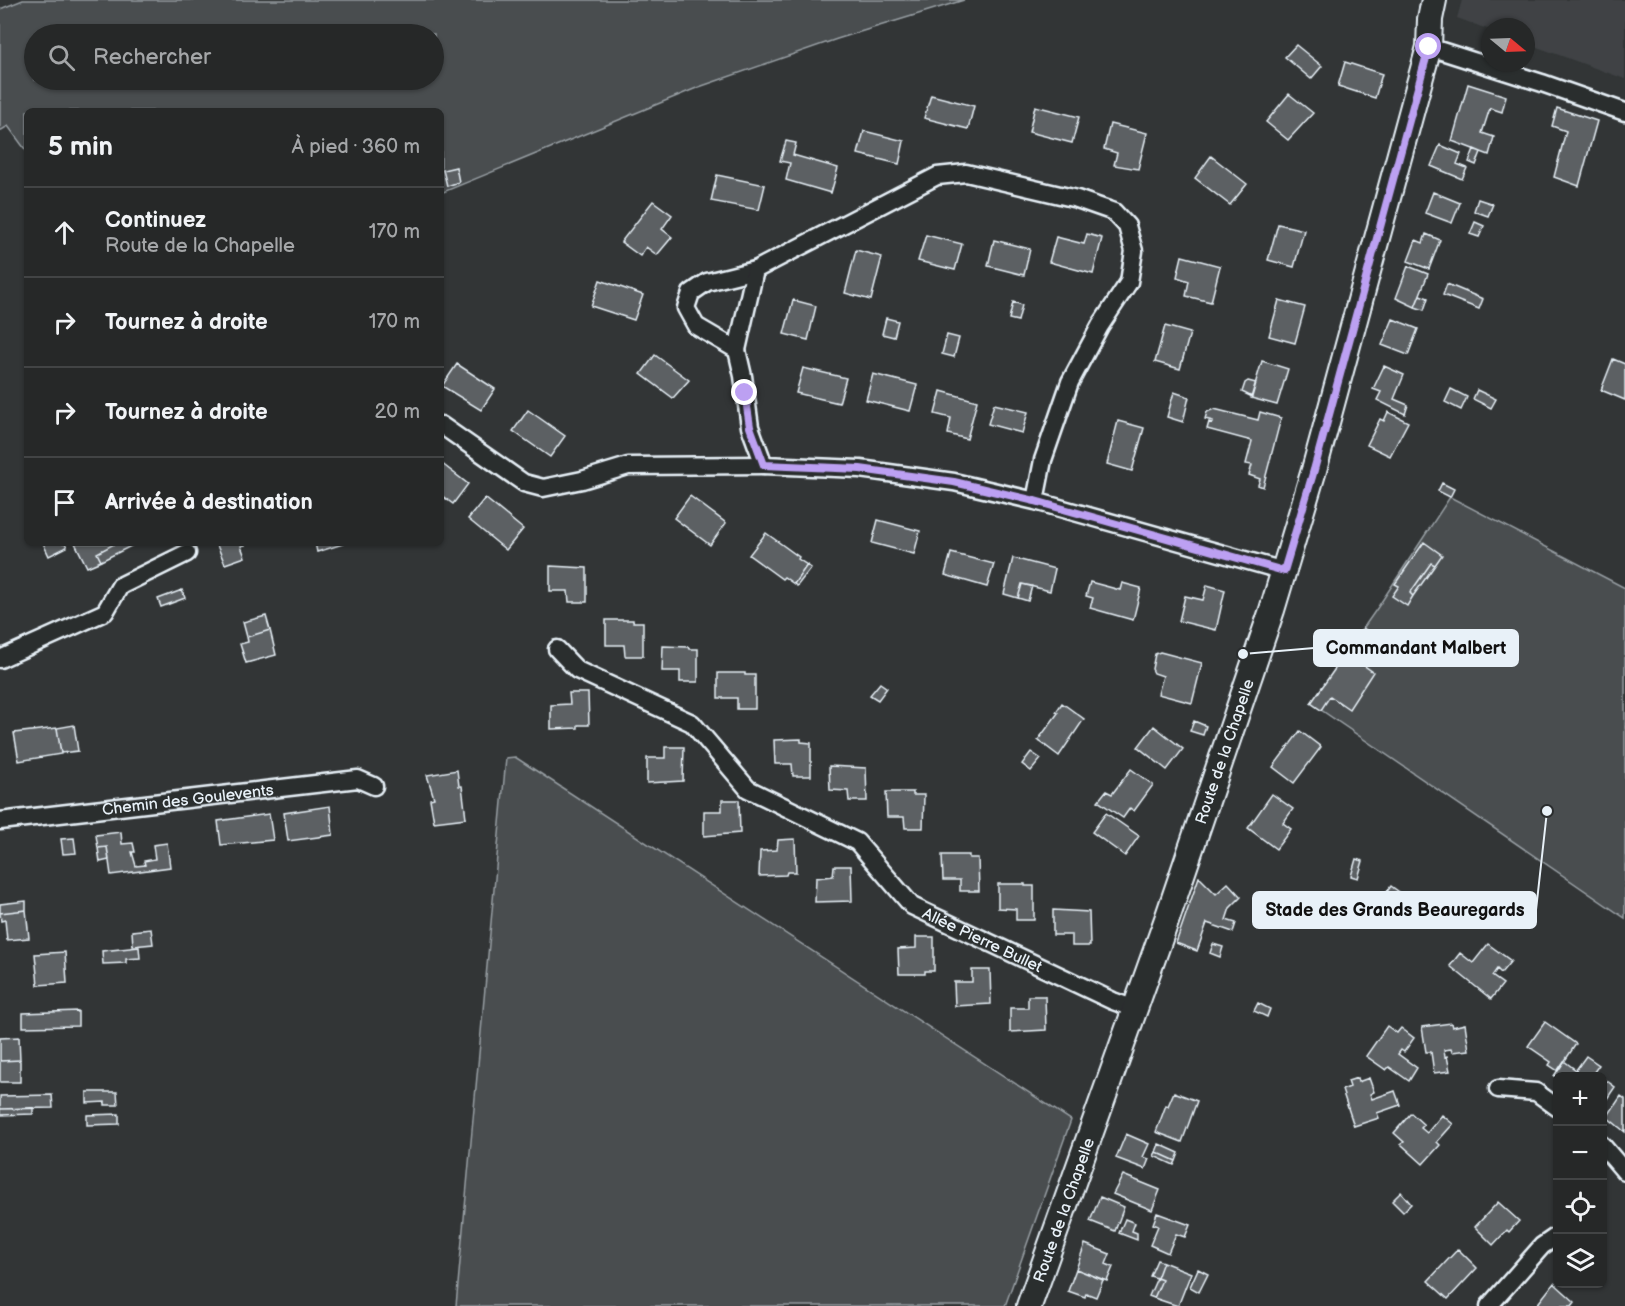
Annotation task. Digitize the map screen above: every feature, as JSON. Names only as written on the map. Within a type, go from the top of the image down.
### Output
[{"type":"main road","name":"Route de la Chapelle","points":[[1029,1306],[1234,725],[1284,571],[1314,470],[1429,47],[1430,19],[1434,0]]},
{"type":"main road","name":"Route de la Chapelle","points":[[1429,47],[1444,22],[1450,0]]},
{"type":"street","points":[[1429,47],[1625,112]]},
{"type":"street","points":[[737,350],[696,326],[686,308],[691,293],[707,282],[755,270],[936,176],[966,173],[1077,199],[1114,212],[1126,226],[1134,251],[1129,282],[1100,326],[1070,382],[1043,460],[1035,501]]},
{"type":"street","points":[[755,270],[737,350],[750,427],[764,465]]},
{"type":"street","points":[[444,428],[524,483],[543,488],[582,480],[628,466],[764,465],[860,469],[954,482],[1035,501],[1284,571]]},
{"type":"street","points":[[0,659],[105,612],[120,585],[187,553]]},
{"type":"street","name":"Allée Pierre Bullet","points":[[557,649],[577,670],[692,723],[748,789],[857,842],[912,906],[1113,1001],[1135,1009]]},
{"type":"street","name":"Chemin des Goulevents","points":[[0,820],[358,779],[374,786]]},
{"type":"street","points":[[1498,1089],[1536,1092],[1553,1105]]},
{"type":"street","points":[[1607,1151],[1625,1172]]},
{"type":"street","points":[[1489,1306],[1542,1246],[1553,1238]]},
{"type":"shaded area","points":[[23,0],[964,0],[837,39],[699,87],[444,192],[444,108],[24,108],[24,148],[8,126],[0,131],[0,9]]},
{"type":"shaded area","points":[[1462,0],[1625,0],[1625,79],[1535,46],[1535,18],[1481,18],[1481,27],[1457,18]]},
{"type":"shaded area","points":[[1450,497],[1625,588],[1625,918],[1311,703],[1378,607]]},
{"type":"shaded area","points":[[515,757],[1071,1120],[1005,1306],[456,1306],[506,758]]},
{"type":"building","points":[[1296,45],[1322,66],[1311,79],[1285,57]]},
{"type":"building","points":[[1345,62],[1382,74],[1375,98],[1338,86]]},
{"type":"building","points":[[1468,84],[1506,96],[1502,112],[1490,108],[1482,133],[1494,137],[1489,155],[1452,141]]},
{"type":"building","points":[[1289,94],[1313,113],[1288,140],[1266,122]]},
{"type":"building","points":[[931,95],[974,106],[968,129],[924,118]]},
{"type":"building","points":[[1035,106],[1079,117],[1072,143],[1029,132]]},
{"type":"building","points":[[1557,108],[1597,121],[1579,186],[1554,177],[1566,131],[1552,126]]},
{"type":"building","points":[[1110,124],[1147,133],[1138,169],[1114,165],[1117,153],[1104,149]]},
{"type":"building","points":[[864,131],[904,141],[899,164],[858,154]]},
{"type":"building","points":[[786,141],[796,143],[793,155],[838,168],[831,193],[786,180],[790,163],[780,161]]},
{"type":"building","points":[[1440,145],[1461,154],[1457,164],[1467,168],[1462,179],[1431,166]]},
{"type":"building","points":[[1474,149],[1481,152],[1476,165],[1469,162]]},
{"type":"building","points":[[1211,156],[1247,184],[1230,205],[1195,178]]},
{"type":"building","points":[[456,167],[459,182],[447,186],[444,170]]},
{"type":"building","points":[[717,175],[765,185],[759,210],[711,201]]},
{"type":"building","points":[[1433,192],[1460,203],[1452,223],[1425,213]]},
{"type":"building","points":[[1478,199],[1493,204],[1488,216],[1474,211]]},
{"type":"building","points":[[653,201],[672,215],[662,229],[672,237],[657,255],[646,247],[640,256],[621,242]]},
{"type":"building","points":[[1475,222],[1484,226],[1479,237],[1470,234]]},
{"type":"building","points":[[1278,224],[1304,230],[1294,267],[1268,260]]},
{"type":"building","points":[[1087,234],[1102,238],[1093,274],[1049,262],[1056,237],[1084,244]]},
{"type":"building","points":[[1426,234],[1440,240],[1429,269],[1408,261],[1416,240],[1423,243]]},
{"type":"building","points":[[926,235],[962,244],[955,270],[918,261]]},
{"type":"building","points":[[994,240],[1030,249],[1024,275],[988,266]]},
{"type":"building","points":[[856,250],[882,257],[871,300],[845,293]]},
{"type":"building","points":[[1182,256],[1220,266],[1211,302],[1186,296],[1189,281],[1177,277]]},
{"type":"building","points":[[1408,266],[1428,274],[1415,307],[1396,298]]},
{"type":"building","points":[[600,280],[643,295],[634,320],[591,306]]},
{"type":"building","points":[[1447,284],[1483,299],[1479,309],[1443,295]]},
{"type":"building","points":[[1420,295],[1428,298],[1424,310],[1415,307]]},
{"type":"building","points":[[793,300],[816,306],[808,340],[784,334]]},
{"type":"building","points":[[1279,300],[1305,307],[1295,343],[1269,336]]},
{"type":"building","points":[[1013,302],[1022,305],[1018,321],[1009,319]]},
{"type":"building","points":[[886,318],[898,321],[894,337],[882,334]]},
{"type":"building","points":[[1393,319],[1418,329],[1408,355],[1382,345]]},
{"type":"building","points":[[1165,326],[1190,333],[1180,369],[1155,362]]},
{"type":"building","points":[[947,335],[959,338],[954,357],[942,354]]},
{"type":"building","points":[[655,355],[689,380],[673,398],[641,374]]},
{"type":"building","points":[[1613,359],[1625,364],[1625,400],[1601,390]]},
{"type":"building","points":[[1262,361],[1288,369],[1277,405],[1251,398]]},
{"type":"building","points":[[457,364],[495,389],[481,410],[444,387],[444,383]]},
{"type":"building","points":[[1384,366],[1404,375],[1394,399],[1408,405],[1405,414],[1377,400],[1381,392],[1373,389]]},
{"type":"building","points":[[803,368],[846,378],[839,403],[796,393]]},
{"type":"building","points":[[873,374],[917,385],[910,411],[866,400]]},
{"type":"building","points":[[1248,381],[1256,383],[1252,397],[1242,392]]},
{"type":"building","points":[[1451,389],[1467,397],[1461,410],[1445,402]]},
{"type":"building","points":[[1477,390],[1496,399],[1491,408],[1473,399]]},
{"type":"building","points":[[941,391],[977,401],[967,439],[948,434],[951,418],[935,414]]},
{"type":"building","points":[[1174,392],[1189,397],[1183,422],[1167,417]]},
{"type":"building","points":[[994,404],[1028,412],[1022,433],[988,424]]},
{"type":"building","points":[[1214,409],[1258,420],[1260,412],[1281,418],[1263,487],[1258,485],[1260,479],[1249,475],[1252,465],[1246,464],[1252,441],[1207,429],[1209,422],[1213,421],[1205,419],[1207,412]]},
{"type":"building","points":[[528,410],[565,436],[550,457],[513,431]]},
{"type":"building","points":[[1388,412],[1408,422],[1390,456],[1367,445],[1380,419],[1384,421]]},
{"type":"building","points":[[1118,421],[1144,428],[1132,471],[1107,464]]},
{"type":"building","points":[[444,465],[468,484],[453,504],[444,497]]},
{"type":"building","points":[[1442,483],[1454,489],[1450,497],[1438,491]]},
{"type":"building","points":[[690,496],[726,523],[710,545],[674,518]]},
{"type":"building","points":[[485,498],[523,529],[506,550],[468,519]]},
{"type":"building","points":[[878,520],[920,531],[914,554],[872,543]]},
{"type":"building","points":[[766,533],[807,565],[794,584],[784,577],[782,579],[749,555]]},
{"type":"building","points":[[1424,542],[1442,555],[1435,565],[1431,563],[1410,593],[1413,596],[1407,606],[1392,596],[1399,586],[1395,584]]},
{"type":"building","points":[[44,546],[66,546],[67,547],[49,556]]},
{"type":"building","points":[[76,546],[110,546],[97,553],[101,561],[87,567]]},
{"type":"building","points":[[110,546],[131,546],[101,561],[97,553]]},
{"type":"building","points":[[217,546],[241,546],[245,557],[225,564]]},
{"type":"building","points":[[316,546],[336,546],[317,552]]},
{"type":"building","points":[[951,553],[994,564],[987,587],[945,575]]},
{"type":"building","points":[[1013,558],[1055,569],[1050,591],[1022,584],[1018,598],[1004,594]]},
{"type":"building","points":[[1431,563],[1435,565],[1413,596],[1410,593]]},
{"type":"building","points":[[807,565],[811,568],[797,586],[794,584]]},
{"type":"building","points":[[550,566],[587,568],[587,602],[569,602],[568,591],[550,591]]},
{"type":"building","points":[[1090,582],[1120,590],[1122,583],[1141,588],[1133,620],[1090,608],[1093,598],[1086,596]]},
{"type":"building","points":[[1022,584],[1032,586],[1028,601],[1018,598]]},
{"type":"building","points":[[1207,585],[1225,590],[1216,630],[1179,621],[1185,596],[1203,600]]},
{"type":"building","points":[[182,590],[185,598],[161,607],[158,599]]},
{"type":"building","points":[[266,616],[270,630],[247,637],[243,622]]},
{"type":"building","points":[[606,620],[643,622],[643,656],[625,656],[624,645],[606,645]]},
{"type":"building","points":[[1363,628],[1375,636],[1357,661],[1346,653]]},
{"type":"building","points":[[270,630],[276,655],[246,663],[240,644],[248,642],[247,637]]},
{"type":"building","points":[[663,646],[698,649],[698,682],[680,682],[680,671],[662,671]]},
{"type":"building","points":[[1160,652],[1202,663],[1192,703],[1158,694],[1163,676],[1154,673],[1152,669],[1155,654]]},
{"type":"building","points":[[1346,653],[1373,672],[1349,709],[1330,696],[1321,710],[1311,703]]},
{"type":"building","points":[[718,673],[755,675],[755,709],[737,709],[737,698],[718,698]]},
{"type":"building","points":[[880,683],[887,688],[878,700],[870,695]]},
{"type":"building","points":[[569,693],[588,693],[589,725],[578,725],[578,728],[551,729],[551,705],[570,704]]},
{"type":"building","points":[[1062,703],[1084,719],[1059,756],[1038,740],[1058,713],[1056,712]]},
{"type":"building","points":[[1194,721],[1206,726],[1203,735],[1190,731]]},
{"type":"building","points":[[74,725],[78,751],[61,753],[57,728]]},
{"type":"building","points":[[1154,726],[1183,749],[1167,770],[1138,747]]},
{"type":"building","points":[[57,728],[61,754],[19,761],[14,733]]},
{"type":"building","points":[[1300,731],[1321,747],[1294,783],[1273,767]]},
{"type":"building","points":[[801,739],[801,742],[811,743],[811,776],[793,776],[792,764],[775,764],[774,740]]},
{"type":"building","points":[[665,747],[684,747],[683,781],[647,783],[647,758],[665,758]]},
{"type":"building","points":[[1031,752],[1041,759],[1031,771],[1022,764]]},
{"type":"building","points":[[829,766],[866,768],[867,801],[849,801],[848,791],[830,790]]},
{"type":"building","points":[[1131,769],[1153,785],[1134,811],[1130,808],[1123,818],[1098,801],[1106,791],[1112,794]]},
{"type":"building","points":[[457,770],[459,786],[462,786],[466,818],[434,822],[430,799],[434,798],[427,775]]},
{"type":"building","points":[[886,792],[913,792],[913,795],[924,795],[923,828],[905,828],[904,817],[887,817]]},
{"type":"building","points":[[1272,794],[1293,809],[1283,823],[1291,829],[1276,849],[1248,828]]},
{"type":"building","points":[[722,800],[739,800],[740,833],[704,836],[704,811],[722,811]]},
{"type":"building","points":[[330,806],[333,835],[288,841],[284,813]]},
{"type":"building","points":[[1106,813],[1139,836],[1125,856],[1092,832]]},
{"type":"building","points":[[269,814],[273,840],[221,845],[218,821]]},
{"type":"building","points":[[121,832],[122,844],[133,843],[135,852],[132,852],[136,866],[145,865],[144,861],[155,859],[153,845],[167,843],[170,867],[111,875],[107,847],[98,848],[96,835]]},
{"type":"building","points":[[74,838],[76,853],[63,854],[61,839]]},
{"type":"building","points":[[795,839],[796,872],[787,872],[786,875],[759,876],[760,851],[777,850],[778,840]]},
{"type":"building","points":[[107,847],[109,860],[100,862],[98,848]]},
{"type":"building","points":[[942,855],[969,855],[969,858],[978,858],[979,891],[960,891],[960,880],[943,880]]},
{"type":"building","points":[[1356,859],[1363,861],[1358,878],[1351,876]]},
{"type":"building","points":[[834,866],[851,866],[852,901],[815,902],[816,878],[833,876]]},
{"type":"building","points":[[1199,877],[1216,894],[1228,883],[1241,897],[1230,908],[1226,920],[1236,923],[1233,932],[1207,923],[1197,951],[1176,943]]},
{"type":"building","points":[[998,884],[1034,886],[1034,920],[1016,920],[1016,909],[998,908]]},
{"type":"building","points":[[1391,886],[1406,897],[1395,912],[1380,901]]},
{"type":"building","points":[[26,901],[26,910],[0,913],[0,904]]},
{"type":"building","points":[[26,910],[29,938],[7,940],[5,920],[1,921],[0,913]]},
{"type":"building","points":[[1053,910],[1089,912],[1090,946],[1072,946],[1072,935],[1053,935]]},
{"type":"building","points":[[151,929],[153,944],[133,946],[132,931]]},
{"type":"building","points":[[916,937],[934,937],[934,971],[925,971],[925,974],[899,974],[898,949],[916,948]]},
{"type":"building","points":[[1213,944],[1223,947],[1220,957],[1210,953]]},
{"type":"building","points":[[1488,944],[1511,961],[1501,973],[1497,969],[1492,976],[1503,984],[1491,999],[1450,966],[1460,953],[1473,963]]},
{"type":"building","points":[[139,947],[140,958],[126,959],[126,963],[103,964],[102,951]]},
{"type":"building","points":[[65,952],[67,983],[38,985],[35,954]]},
{"type":"building","points":[[972,970],[990,970],[991,1004],[955,1006],[954,982],[972,982]]},
{"type":"building","points":[[1028,996],[1045,996],[1046,1030],[1010,1032],[1010,1008],[1028,1008]]},
{"type":"building","points":[[1258,1003],[1270,1009],[1267,1017],[1254,1011]]},
{"type":"building","points":[[78,1011],[78,1026],[23,1027],[23,1013]]},
{"type":"building","points":[[1545,1022],[1576,1044],[1558,1071],[1549,1065],[1551,1062],[1528,1046]]},
{"type":"building","points":[[1451,1023],[1452,1027],[1465,1024],[1469,1050],[1452,1052],[1451,1049],[1444,1050],[1450,1071],[1434,1073],[1431,1052],[1426,1052],[1422,1027]]},
{"type":"building","points":[[1387,1026],[1397,1033],[1401,1028],[1414,1038],[1404,1052],[1401,1050],[1398,1054],[1417,1068],[1409,1081],[1389,1067],[1386,1070],[1366,1056]]},
{"type":"building","points":[[19,1037],[20,1060],[0,1061],[0,1038]]},
{"type":"building","points":[[1586,1056],[1599,1065],[1594,1072],[1557,1072],[1564,1061],[1576,1070]]},
{"type":"building","points":[[20,1060],[20,1082],[0,1082],[0,1061]]},
{"type":"building","points":[[1357,1078],[1358,1082],[1369,1078],[1374,1092],[1370,1094],[1372,1099],[1395,1091],[1400,1105],[1377,1113],[1379,1118],[1354,1126],[1342,1090],[1350,1087],[1348,1081]]},
{"type":"building","points":[[1607,1081],[1615,1087],[1607,1099]]},
{"type":"building","points":[[87,1092],[117,1092],[118,1105],[105,1105],[105,1102],[87,1103]]},
{"type":"building","points":[[1174,1092],[1197,1101],[1182,1142],[1156,1132],[1166,1105],[1168,1106]]},
{"type":"building","points":[[52,1095],[53,1108],[0,1109],[0,1096]]},
{"type":"building","points":[[1621,1096],[1625,1099],[1625,1132],[1607,1117]]},
{"type":"building","points":[[33,1108],[33,1114],[0,1115],[0,1109]]},
{"type":"building","points":[[1411,1113],[1424,1125],[1421,1128],[1427,1133],[1442,1115],[1453,1124],[1437,1142],[1440,1145],[1423,1164],[1401,1144],[1404,1142],[1394,1133]]},
{"type":"building","points":[[119,1114],[119,1124],[87,1125],[87,1115]]},
{"type":"building","points":[[1126,1134],[1149,1144],[1143,1157],[1149,1159],[1145,1169],[1116,1158]]},
{"type":"building","points":[[1159,1144],[1179,1153],[1176,1161],[1156,1152]]},
{"type":"building","points":[[1156,1152],[1176,1161],[1174,1165],[1154,1156]]},
{"type":"building","points":[[1123,1175],[1160,1190],[1152,1210],[1113,1194]]},
{"type":"building","points":[[1401,1192],[1411,1204],[1403,1212],[1392,1201]]},
{"type":"building","points":[[1100,1197],[1124,1207],[1115,1231],[1090,1221]]},
{"type":"building","points":[[1498,1202],[1519,1221],[1493,1245],[1475,1227]]},
{"type":"building","points":[[1157,1213],[1190,1225],[1185,1237],[1176,1234],[1168,1253],[1150,1245],[1158,1226],[1153,1224]]},
{"type":"building","points":[[1125,1219],[1135,1223],[1132,1231],[1137,1233],[1137,1240],[1119,1233]]},
{"type":"building","points":[[1085,1244],[1110,1254],[1106,1264],[1113,1267],[1107,1281],[1076,1269]]},
{"type":"building","points":[[1458,1249],[1477,1268],[1448,1299],[1428,1281]]},
{"type":"building","points":[[1157,1260],[1163,1262],[1157,1278],[1150,1276]]},
{"type":"building","points":[[1163,1262],[1191,1273],[1178,1306],[1154,1298],[1162,1280],[1157,1278]]},
{"type":"building","points":[[1076,1269],[1103,1280],[1096,1297],[1086,1293],[1085,1297],[1068,1291]]},
{"type":"building","points":[[1198,1269],[1208,1274],[1199,1292],[1190,1287]]},
{"type":"building","points":[[1157,1278],[1162,1280],[1154,1298],[1149,1296]]},
{"type":"building","points":[[1553,1284],[1553,1288],[1560,1288],[1575,1302],[1572,1306],[1536,1306]]},
{"type":"place","name":"Commandant Malbert","points":[[1243,654]]},
{"type":"place","name":"Stade des Grands Beauregards","points":[[1547,811]]},
{"type":"route","points":[[745,393],[750,427],[764,465],[860,469],[954,482],[1035,501],[1284,571],[1314,470],[1429,47]]}]
